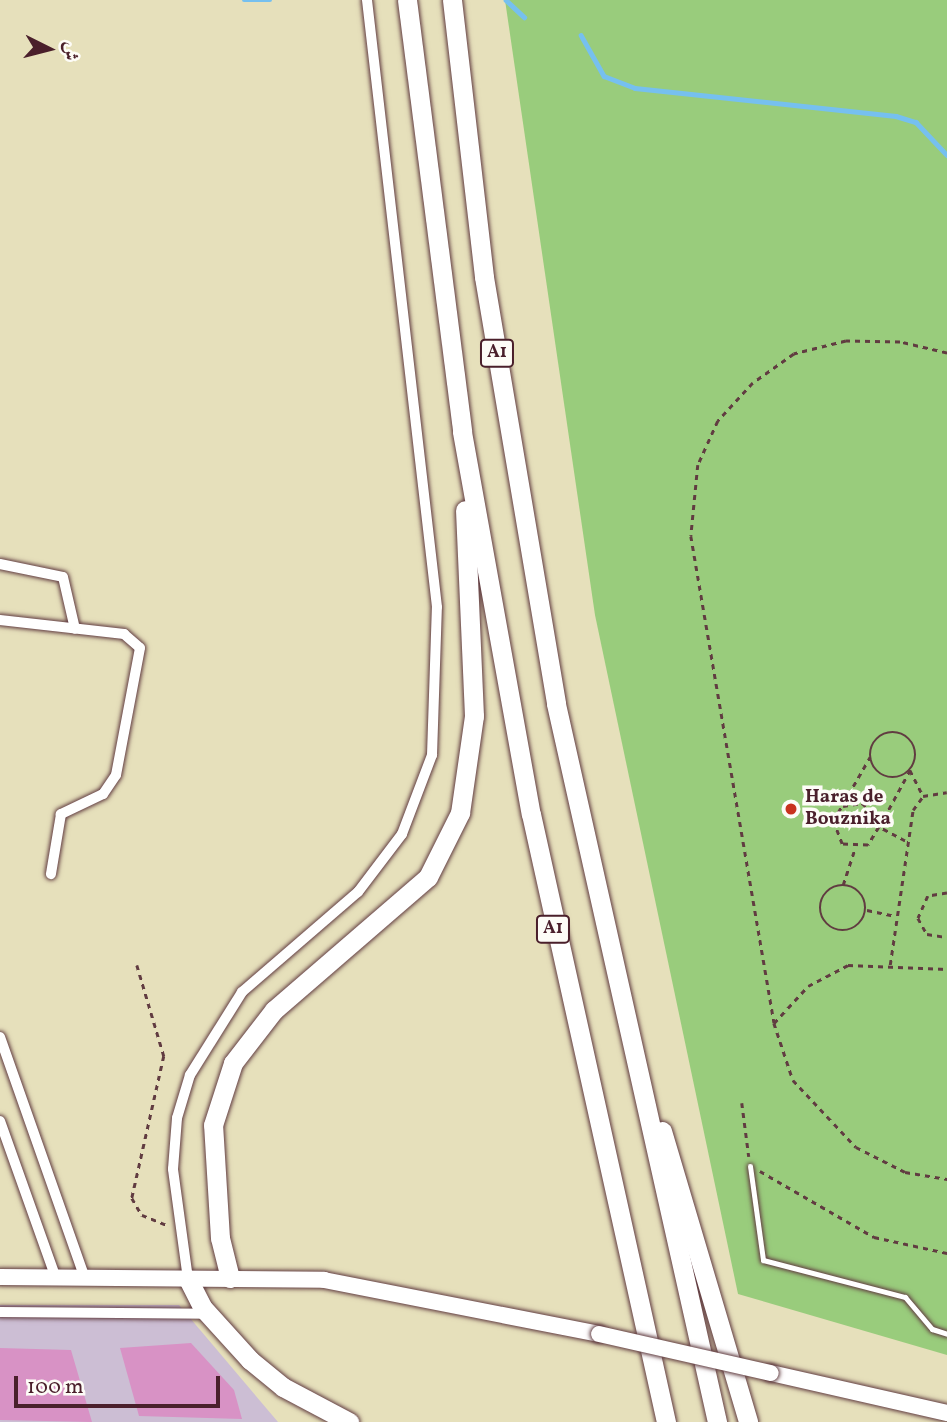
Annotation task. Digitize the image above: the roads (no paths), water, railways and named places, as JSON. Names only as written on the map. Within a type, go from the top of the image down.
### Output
[{"type":"highway","name":"A1","points":[[407,0],[462,432],[565,988],[666,1422]]},
{"type":"highway","name":"A1","points":[[452,0],[489,304],[556,704],[717,1422]]},
{"type":"highway","points":[[230,1278],[220,1238],[213,1125],[233,1063],[274,1010],[428,877],[460,813],[474,716],[462,432]]},
{"type":"highway","points":[[610,951],[748,1422]]},
{"type":"highway","points":[[188,1279],[209,1314],[283,1387],[349,1422]]},
{"type":"street","points":[[188,1279],[177,1229],[177,1118],[216,1026],[242,992],[358,891],[402,834],[432,755],[437,607],[367,0]]},
{"type":"street","points":[[0,564],[63,577],[75,629]]},
{"type":"street","points":[[0,620],[129,636],[140,658],[113,782],[61,814],[51,874]]},
{"type":"street","points":[[0,1037],[85,1278]]},
{"type":"street","points":[[0,1121],[56,1278]]},
{"type":"street","points":[[0,1277],[230,1278],[382,1288],[947,1413]]},
{"type":"street","points":[[0,1312],[209,1314]]},
{"type":"lane","points":[[750,1166],[763,1260],[905,1297],[932,1329],[947,1334]]},
{"type":"waterway","points":[[244,0],[270,0]]},
{"type":"waterway","points":[[506,0],[524,17]]},
{"type":"waterway","points":[[581,35],[604,76],[635,88],[896,116],[916,122],[947,155]]},
{"type":"place","name":"Haras de Bouznika","points":[[791,809]]}]
